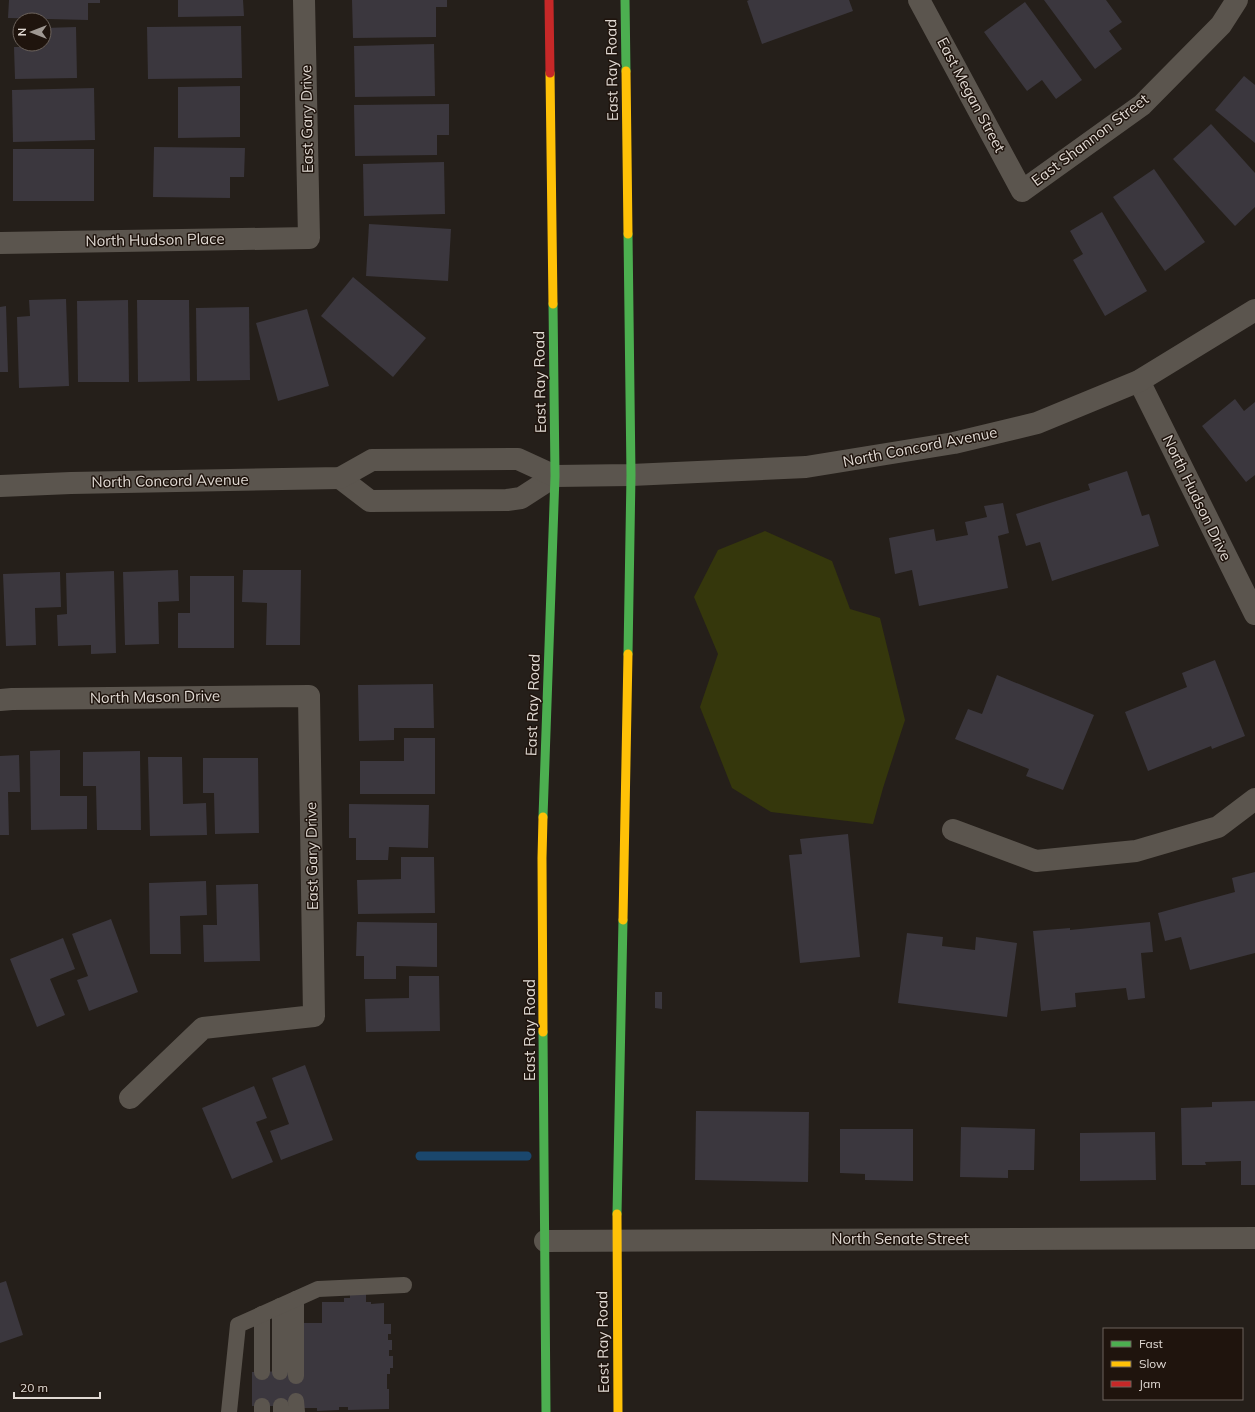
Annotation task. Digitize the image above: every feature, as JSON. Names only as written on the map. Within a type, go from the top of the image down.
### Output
[{"type":"main road","name":"East Ray Road","points":[[546,1412],[542,858],[555,476],[549,0]]},
{"type":"main road","name":"East Ray Road","points":[[618,1412],[616,1241],[626,812],[631,475],[625,0]]},
{"type":"street","name":"East Gary Drive","points":[[304,0],[309,238]]},
{"type":"street","name":"East Megan Street","points":[[920,0],[1022,191]]},
{"type":"street","name":"East Shannon Street","points":[[1022,191],[1142,105],[1221,25],[1237,0]]},
{"type":"street","name":"North Hudson Place","points":[[0,243],[309,238]]},
{"type":"street","name":"North Concord Avenue","points":[[0,486],[71,483],[340,478],[372,460],[518,459],[555,476],[631,475],[806,467],[954,443],[1037,423],[1139,381],[1255,310]]},
{"type":"street","name":"North Hudson Drive","points":[[1139,381],[1255,614]]},
{"type":"street","points":[[340,478],[370,501],[492,500],[521,498],[555,476]]},
{"type":"street","name":"East Gary Drive","points":[[130,1098],[203,1028],[314,1016],[310,696]]},
{"type":"street","name":"North Mason Drive","points":[[0,700],[310,696]]},
{"type":"street","points":[[953,830],[1036,861],[1136,851],[1218,827],[1255,799]]},
{"type":"street","name":"North Senate Street","points":[[545,1241],[1255,1238]]},
{"type":"lane","points":[[230,1412],[238,1325],[318,1289],[404,1285]]},
{"type":"lane","points":[[280,1306],[288,1374],[296,1299]]},
{"type":"lane","points":[[262,1314],[262,1372]]},
{"type":"shaded area","points":[[765,531],[832,561],[850,609],[880,618],[905,720],[873,824],[771,812],[732,788],[700,707],[718,654],[694,597],[718,550]]},
{"type":"building","points":[[9,0],[100,0],[100,3],[88,3],[88,20],[52,19],[52,12],[12,12],[12,18],[8,18]]},
{"type":"building","points":[[178,0],[243,0],[244,16],[178,17]]},
{"type":"building","points":[[352,0],[447,0],[447,7],[436,7],[436,37],[353,38]]},
{"type":"building","points":[[849,0],[853,11],[762,44],[747,1]]},
{"type":"building","points":[[1044,0],[1106,0],[1122,22],[1109,31],[1122,49],[1095,69]]},
{"type":"building","points":[[1025,2],[1082,80],[1056,99],[1042,80],[1027,91],[984,32]]},
{"type":"building","points":[[241,26],[242,78],[148,79],[147,27]]},
{"type":"building","points":[[76,27],[77,78],[15,79],[14,52],[52,52],[52,28]]},
{"type":"building","points":[[434,44],[435,96],[355,97],[354,46]]},
{"type":"building","points":[[1244,76],[1255,85],[1255,143],[1215,110]]},
{"type":"building","points":[[240,86],[240,137],[178,138],[178,87]]},
{"type":"building","points":[[94,88],[95,140],[13,142],[12,90]]},
{"type":"building","points":[[449,104],[449,135],[437,135],[437,155],[355,156],[354,105]]},
{"type":"building","points":[[1211,124],[1255,173],[1255,207],[1235,226],[1173,159]]},
{"type":"building","points":[[154,147],[245,148],[244,177],[230,177],[230,198],[153,197]]},
{"type":"building","points":[[13,149],[94,149],[94,201],[13,201]]},
{"type":"building","points":[[444,162],[445,214],[364,216],[363,164]]},
{"type":"building","points":[[1154,169],[1205,242],[1165,271],[1113,197]]},
{"type":"building","points":[[1102,212],[1147,291],[1105,316],[1073,260],[1083,254],[1070,231]]},
{"type":"building","points":[[369,224],[451,229],[448,281],[366,276]]},
{"type":"building","points":[[353,277],[426,338],[393,377],[321,316]]},
{"type":"building","points":[[66,299],[69,386],[19,388],[17,317],[30,316],[29,300]]},
{"type":"building","points":[[128,300],[129,382],[78,382],[77,301]]},
{"type":"building","points":[[137,300],[189,300],[190,381],[138,382]]},
{"type":"building","points":[[6,306],[8,372],[0,372],[0,307]]},
{"type":"building","points":[[249,307],[250,380],[197,381],[196,308]]},
{"type":"building","points":[[307,309],[329,386],[278,401],[256,323]]},
{"type":"building","points":[[1235,399],[1244,411],[1255,402],[1255,475],[1246,482],[1202,426]]},
{"type":"building","points":[[1127,471],[1142,516],[1149,514],[1159,546],[1052,581],[1040,542],[1026,546],[1016,514],[1090,490],[1088,484]]},
{"type":"building","points":[[1003,503],[1009,533],[998,536],[1008,588],[919,606],[912,570],[895,574],[889,538],[934,529],[936,541],[968,535],[965,522],[987,517],[984,506]]},
{"type":"building","points":[[178,570],[179,601],[158,602],[159,644],[125,645],[123,572]]},
{"type":"building","points":[[243,570],[301,570],[300,645],[266,645],[267,603],[242,602]]},
{"type":"building","points":[[114,571],[116,653],[91,654],[91,645],[58,646],[57,615],[67,614],[66,573]]},
{"type":"building","points":[[60,572],[61,607],[35,608],[36,645],[6,646],[3,574]]},
{"type":"building","points":[[190,576],[234,576],[234,648],[178,648],[178,613],[190,613]]},
{"type":"building","points":[[1215,660],[1245,736],[1212,749],[1211,746],[1148,771],[1125,712],[1187,687],[1182,673]]},
{"type":"building","points":[[997,675],[1094,715],[1063,790],[1026,776],[1029,769],[955,739],[968,709],[982,714]]},
{"type":"building","points":[[433,684],[434,728],[394,728],[394,740],[359,741],[358,685]]},
{"type":"building","points":[[404,738],[435,738],[435,794],[360,794],[360,761],[404,761]]},
{"type":"building","points":[[60,750],[60,796],[87,796],[87,829],[31,830],[30,751]]},
{"type":"building","points":[[140,751],[141,830],[97,830],[96,786],[83,786],[83,752]]},
{"type":"building","points":[[19,755],[20,792],[8,792],[9,835],[0,835],[0,756]]},
{"type":"building","points":[[148,757],[182,757],[183,804],[206,803],[207,835],[150,836]]},
{"type":"building","points":[[203,758],[258,758],[259,833],[215,834],[214,793],[203,793]]},
{"type":"building","points":[[349,804],[429,805],[428,848],[389,847],[388,860],[356,860],[356,838],[349,838]]},
{"type":"building","points":[[848,834],[860,957],[800,963],[789,855],[802,854],[800,839]]},
{"type":"building","points":[[401,857],[434,857],[435,913],[358,914],[357,880],[401,879]]},
{"type":"building","points":[[1255,872],[1255,953],[1190,970],[1181,937],[1165,941],[1158,913],[1235,892],[1232,878]]},
{"type":"building","points":[[206,881],[207,915],[180,916],[181,954],[150,954],[149,883]]},
{"type":"building","points":[[258,884],[260,961],[204,962],[203,925],[217,925],[216,885]]},
{"type":"building","points":[[111,919],[138,992],[89,1011],[77,980],[88,976],[72,934]]},
{"type":"building","points":[[357,922],[437,923],[437,967],[396,966],[396,979],[364,979],[364,956],[356,956]]},
{"type":"building","points":[[1150,922],[1153,952],[1141,953],[1145,998],[1128,1000],[1126,988],[1075,993],[1076,1007],[1041,1011],[1033,931],[1070,928],[1070,930]]},
{"type":"building","points":[[907,933],[943,937],[942,946],[975,950],[976,937],[1017,943],[1007,1017],[898,1003]]},
{"type":"building","points":[[63,938],[75,969],[50,979],[65,1015],[37,1027],[10,959]]},
{"type":"building","points":[[409,976],[439,976],[440,1031],[366,1032],[365,999],[409,998]]},
{"type":"building","points":[[655,992],[662,992],[662,1009],[655,1008]]},
{"type":"building","points":[[305,1065],[333,1140],[281,1160],[270,1131],[289,1124],[272,1078]]},
{"type":"building","points":[[254,1086],[267,1118],[256,1122],[273,1162],[232,1179],[202,1108]]},
{"type":"building","points":[[1255,1101],[1255,1185],[1241,1185],[1241,1161],[1205,1162],[1206,1165],[1182,1165],[1181,1108],[1212,1107],[1212,1102]]},
{"type":"building","points":[[696,1111],[809,1112],[808,1182],[695,1180]]},
{"type":"building","points":[[961,1127],[1035,1129],[1034,1170],[1008,1170],[1008,1178],[960,1177]]},
{"type":"building","points":[[840,1129],[913,1129],[913,1181],[865,1180],[865,1174],[840,1173]]},
{"type":"building","points":[[1155,1132],[1156,1180],[1080,1181],[1080,1133]]},
{"type":"building","points":[[6,1281],[23,1335],[0,1343],[0,1283]]},
{"type":"building","points":[[350,1294],[366,1294],[366,1302],[371,1302],[371,1304],[384,1303],[384,1324],[391,1324],[391,1334],[388,1334],[388,1340],[392,1340],[392,1350],[389,1350],[389,1356],[393,1356],[393,1368],[390,1368],[390,1374],[387,1374],[389,1409],[348,1410],[348,1407],[339,1407],[339,1410],[317,1411],[317,1408],[252,1406],[252,1372],[290,1371],[303,1323],[322,1323],[322,1302],[344,1302],[344,1298],[350,1298]]},
{"type":"waterway","points":[[420,1156],[527,1156]]},
{"type":"traffic: fast","points":[[625,0],[626,71]]},
{"type":"traffic: fast","points":[[628,234],[631,475],[628,654]]},
{"type":"traffic: fast","points":[[543,817],[555,476],[553,304]]},
{"type":"traffic: fast","points":[[617,1214],[623,920]]},
{"type":"traffic: fast","points":[[543,1032],[546,1412]]},
{"type":"traffic: slow","points":[[626,71],[628,234]]},
{"type":"traffic: slow","points":[[550,73],[553,304]]},
{"type":"traffic: slow","points":[[623,920],[628,654]]},
{"type":"traffic: slow","points":[[543,817],[543,1032]]},
{"type":"traffic: slow","points":[[617,1214],[618,1412]]},
{"type":"traffic: jam","points":[[549,0],[550,73]]}]
